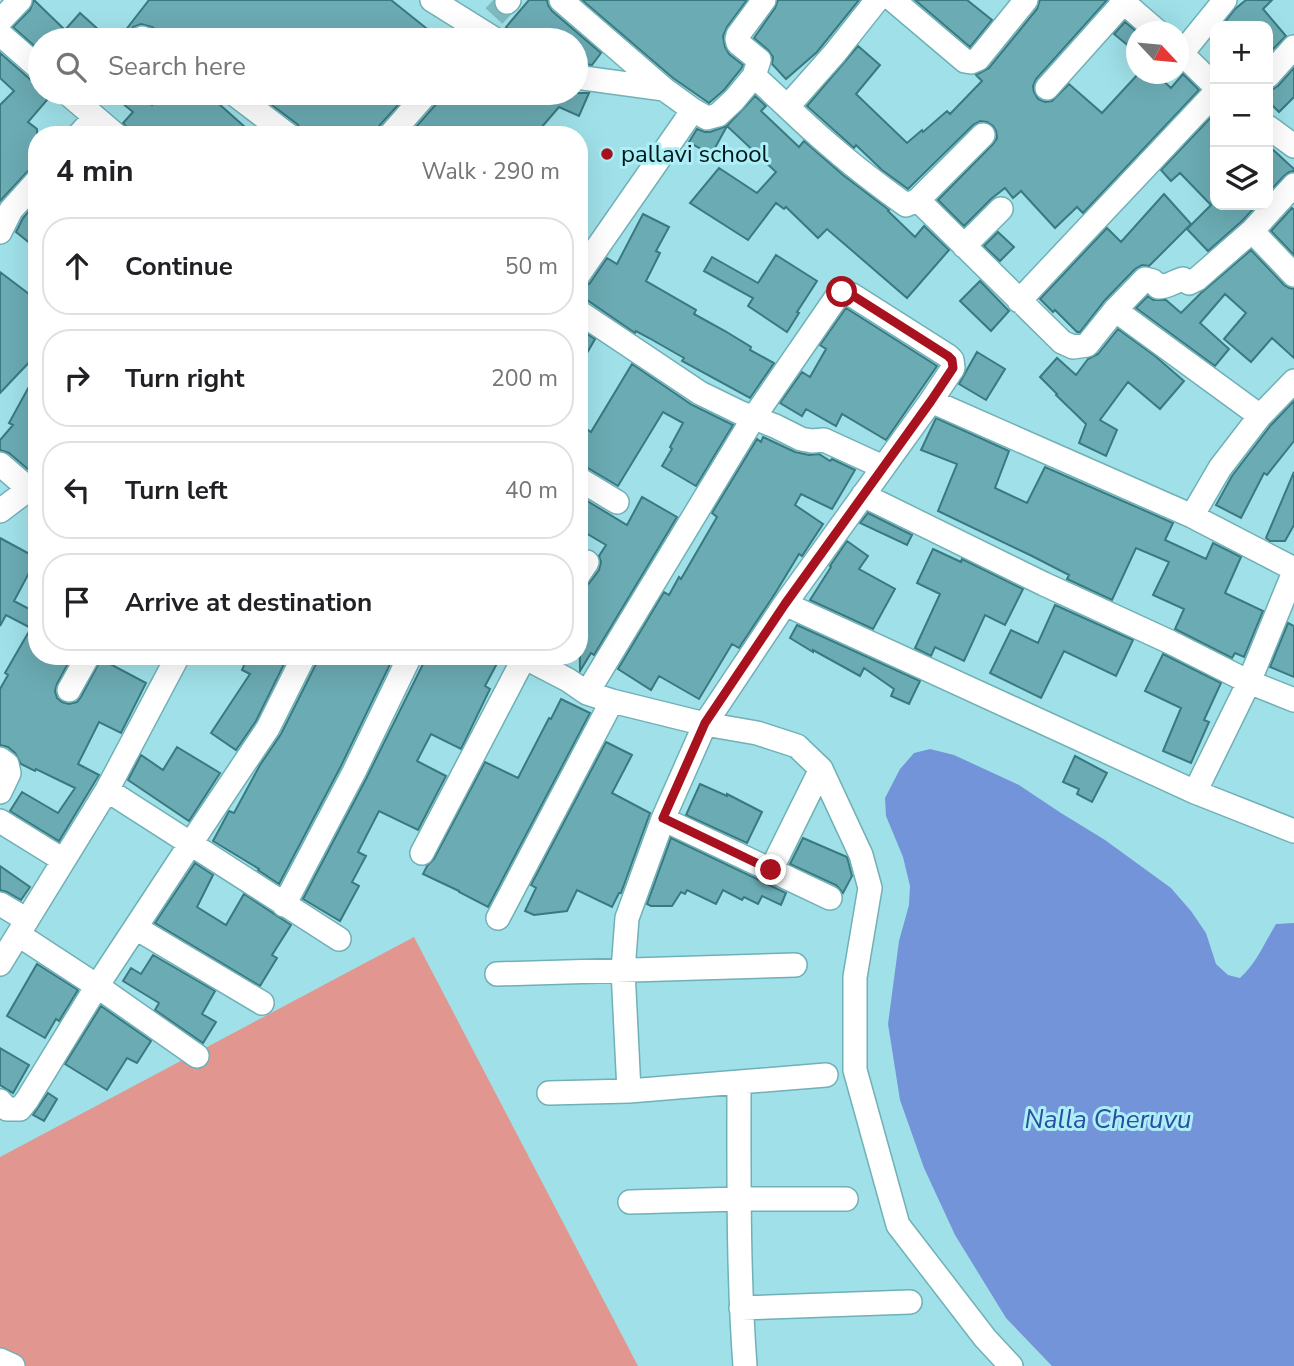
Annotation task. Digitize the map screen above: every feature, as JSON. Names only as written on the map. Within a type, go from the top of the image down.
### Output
[{"type":"street","points":[[0,21],[20,0]]},
{"type":"street","points":[[432,0],[493,22]]},
{"type":"street","points":[[561,0],[664,89],[707,118],[718,115],[754,76],[759,60],[738,43],[737,39],[764,0]]},
{"type":"street","points":[[788,106],[877,0]]},
{"type":"street","points":[[893,0],[965,61],[971,62],[978,59],[1026,0]]},
{"type":"street","points":[[1189,41],[1225,0]]},
{"type":"street","points":[[1047,88],[1122,1],[1145,21]]},
{"type":"street","points":[[0,34],[28,58]]},
{"type":"street","points":[[1273,70],[1294,47]]},
{"type":"street","points":[[1189,60],[1213,84]]},
{"type":"street","points":[[754,76],[833,149],[906,205],[918,200],[982,135]]},
{"type":"street","points":[[588,79],[664,89]]},
{"type":"street","points":[[1019,301],[1210,98]]},
{"type":"street","points":[[81,105],[106,126]]},
{"type":"street","points":[[249,105],[276,126]]},
{"type":"street","points":[[401,126],[418,105]]},
{"type":"street","points":[[588,261],[692,110]]},
{"type":"street","points":[[87,126],[95,117]]},
{"type":"street","points":[[1273,131],[1294,146]]},
{"type":"street","points":[[918,200],[1062,342],[1073,347],[1087,345],[1145,279],[1153,281],[1158,287],[1167,287],[1183,279],[1189,283],[1197,279],[1252,232],[1294,185]]},
{"type":"street","points":[[0,232],[11,210],[28,191]]},
{"type":"street","points":[[964,246],[1001,209]]},
{"type":"street","points":[[1252,232],[1294,275]]},
{"type":"street","points":[[587,693],[754,417],[842,292],[852,295],[952,360],[953,368],[931,401],[785,604],[705,723],[663,818],[627,918],[623,971],[629,1091]]},
{"type":"street","points":[[1115,310],[1260,416]]},
{"type":"street","points":[[588,318],[700,393],[801,439],[824,440],[883,467]]},
{"type":"street","points":[[1192,516],[1220,468],[1260,416],[1294,380]]},
{"type":"street","points":[[931,401],[1192,516],[1294,571],[1249,682],[1195,792]]},
{"type":"street","points":[[0,464],[28,485]]},
{"type":"street","points":[[588,484],[617,502]]},
{"type":"street","points":[[0,511],[28,493]]},
{"type":"street","points":[[863,495],[1249,682],[1294,701]]},
{"type":"street","points":[[785,604],[1195,792],[1294,831]]},
{"type":"street","points":[[69,690],[83,665]]},
{"type":"street","points":[[0,964],[107,790],[173,665]]},
{"type":"street","points":[[0,1101],[7,1109],[20,1108],[27,1100],[97,986],[268,728],[300,665]]},
{"type":"street","points":[[284,905],[354,772],[406,665]]},
{"type":"street","points":[[422,853],[519,665]]},
{"type":"street","points":[[539,665],[587,693],[612,701],[757,733],[797,746],[821,769],[861,855],[870,888],[855,977],[856,1070],[898,1225],[985,1338],[1011,1366]]},
{"type":"street","points":[[498,918],[612,701]]},
{"type":"street","points":[[0,759],[7,764],[9,772],[0,792]]},
{"type":"street","points":[[771,870],[821,769]]},
{"type":"street","points":[[107,790],[339,939]]},
{"type":"street","points":[[663,818],[830,898]]},
{"type":"street","points":[[0,821],[63,860]]},
{"type":"street","points":[[0,904],[23,927],[97,986],[197,1056]]},
{"type":"street","points":[[136,928],[262,1003]]},
{"type":"street","points":[[498,974],[795,965]]},
{"type":"street","points":[[549,1093],[629,1091],[826,1075]]},
{"type":"street","points":[[739,1083],[741,1308],[746,1366]]},
{"type":"street","points":[[630,1202],[846,1199]]},
{"type":"street","points":[[741,1308],[910,1302]]},
{"type":"street","points":[[0,1360],[13,1366]]},
{"type":"shaded area","points":[[414,937],[638,1366],[0,1366],[0,1157]]},
{"type":"water","name":"Nalla Cheruvu","points":[[930,749],[954,755],[1019,785],[1105,840],[1171,888],[1206,933],[1216,964],[1228,975],[1240,978],[1246,972],[1256,960],[1276,924],[1294,923],[1294,1366],[1052,1366],[1006,1318],[955,1235],[924,1168],[900,1100],[888,1024],[899,941],[909,905],[910,886],[903,857],[886,816],[885,798],[900,769],[914,753]]},
{"type":"building","points":[[34,0],[63,28],[28,28],[28,40],[13,27],[30,10]]},
{"type":"building","points":[[149,0],[391,0],[426,28],[154,28],[141,24],[127,28]]},
{"type":"building","points":[[529,0],[547,0],[552,11],[572,28],[507,28]]},
{"type":"building","points":[[582,0],[747,0],[723,36],[729,54],[743,65],[724,90],[709,103],[673,78]]},
{"type":"building","points":[[778,0],[859,0],[817,52],[786,79],[772,64],[773,57],[768,50],[754,38]]},
{"type":"building","points":[[915,0],[967,0],[992,20],[970,47]]},
{"type":"building","points":[[1040,0],[1107,0],[1036,79],[1033,86],[1038,99],[1052,101],[1069,84],[1102,113],[1129,84],[1167,84],[1171,88],[1174,84],[1189,84],[1189,80],[1199,90],[1083,213],[1077,207],[1055,228],[1021,191],[1013,198],[1005,188],[964,226],[938,200],[997,138],[993,126],[987,122],[980,121],[973,125],[908,189],[882,170],[856,145],[854,148],[807,106],[858,46],[880,65],[856,94],[907,143],[947,111],[950,114],[982,81],[976,75],[989,68],[1037,9]]},
{"type":"building","points":[[1246,0],[1272,0],[1263,9],[1286,36],[1273,49],[1273,21],[1226,21]]},
{"type":"building","points":[[80,13],[97,28],[67,28]]},
{"type":"building","points":[[1125,22],[1126,23],[1126,44],[1114,34]]},
{"type":"building","points":[[588,42],[601,53],[592,65],[588,64]]},
{"type":"building","points":[[0,53],[28,77],[28,105],[43,105],[28,122],[33,126],[28,126],[28,171],[0,201],[0,105],[14,91],[0,78]]},
{"type":"building","points":[[1294,68],[1294,97],[1279,112],[1273,106],[1273,89]]},
{"type":"building","points":[[755,96],[766,106],[761,111],[799,147],[804,141],[889,210],[915,237],[924,226],[949,250],[907,298],[827,229],[818,238],[786,207],[784,209],[776,203],[748,240],[690,203],[719,168],[757,193],[776,172],[727,126]]},
{"type":"building","points":[[125,105],[220,105],[244,126],[126,126],[123,123],[133,112]]},
{"type":"building","points":[[272,105],[398,105],[379,126],[297,124]]},
{"type":"building","points":[[435,105],[584,105],[579,116],[559,107],[543,126],[417,126]]},
{"type":"building","points":[[1210,118],[1210,204],[1180,173],[1171,181],[1161,170]]},
{"type":"building","points":[[727,126],[711,155],[689,142],[697,129],[710,132]]},
{"type":"building","points":[[1273,150],[1294,169],[1273,188]]},
{"type":"building","points":[[1164,194],[1191,224],[1149,266],[1142,265],[1135,269],[1105,300],[1080,332],[1077,332],[1040,299],[1107,228],[1121,242]]},
{"type":"building","points":[[1210,206],[1210,210],[1252,210],[1208,251],[1187,229]]},
{"type":"building","points":[[1292,208],[1294,210],[1294,255],[1271,231]]},
{"type":"building","points":[[28,212],[28,242],[16,232]]},
{"type":"building","points":[[643,214],[669,227],[656,251],[660,253],[646,281],[696,310],[694,314],[774,363],[750,398],[682,361],[684,358],[636,331],[635,333],[588,301],[588,284],[607,258],[617,264]]},
{"type":"building","points":[[998,232],[1014,247],[1000,261],[984,246]]},
{"type":"building","points":[[1251,250],[1284,285],[1294,289],[1294,358],[1272,338],[1251,362],[1224,339],[1246,313],[1225,294],[1200,323],[1229,349],[1215,366],[1136,308],[1148,296],[1153,300],[1166,300],[1181,313]]},
{"type":"building","points":[[776,255],[817,281],[787,332],[748,306],[753,298],[704,271],[712,257],[758,283]]},
{"type":"building","points":[[0,272],[28,293],[28,363],[0,393]]},
{"type":"building","points":[[980,281],[1009,311],[991,331],[960,301]]},
{"type":"building","points":[[846,308],[937,366],[886,440],[842,414],[836,426],[806,409],[802,416],[780,403],[802,372],[810,377],[826,349],[820,345]]},
{"type":"building","points":[[1118,329],[1184,381],[1160,409],[1128,382],[1100,420],[1117,430],[1106,456],[1079,443],[1086,424],[1040,377],[1057,358],[1076,375]]},
{"type":"building","points":[[588,335],[595,339],[588,351]]},
{"type":"building","points":[[977,352],[1005,369],[986,400],[959,384]]},
{"type":"building","points":[[632,364],[692,405],[733,425],[696,486],[662,466],[683,423],[663,412],[618,486],[588,468],[588,430],[591,432]]},
{"type":"building","points":[[28,388],[28,469],[9,453],[0,450],[0,440],[13,425],[9,423]]},
{"type":"building","points":[[1294,401],[1294,441],[1267,475],[1264,473],[1241,518],[1216,505],[1232,476],[1271,425]]},
{"type":"building","points":[[936,418],[1009,451],[995,488],[1027,503],[1045,467],[1173,523],[1165,540],[1206,559],[1213,543],[1241,557],[1225,593],[1263,611],[1244,657],[1235,653],[1232,658],[1175,629],[1184,609],[1153,595],[1169,562],[1136,548],[1112,600],[1067,579],[1069,575],[1032,556],[938,511],[957,464],[921,450]]},
{"type":"building","points":[[763,437],[795,452],[819,454],[855,470],[832,509],[801,494],[795,505],[823,524],[802,556],[799,554],[739,648],[732,644],[699,699],[659,676],[651,690],[618,669],[664,592],[669,595],[679,577],[681,579],[717,517],[712,513],[757,439],[761,442]]},
{"type":"building","points":[[1294,472],[1294,525],[1285,541],[1270,541],[1266,538]]},
{"type":"building","points":[[642,497],[677,517],[594,655],[591,653],[588,658],[588,584],[599,570],[599,556],[606,545],[588,534],[588,501],[627,525]]},
{"type":"building","points":[[868,513],[912,535],[907,545],[860,523]]},
{"type":"building","points":[[0,538],[28,553],[28,575],[14,601],[28,608],[28,626],[6,615],[0,626]]},
{"type":"building","points":[[847,541],[868,556],[859,569],[895,589],[873,629],[810,600]]},
{"type":"building","points":[[933,549],[961,562],[962,559],[1023,589],[1005,625],[985,615],[964,661],[935,647],[931,656],[915,648],[940,594],[917,583]]},
{"type":"building","points":[[1055,605],[1133,640],[1116,676],[1064,651],[1041,698],[990,673],[1011,630],[1038,643]]},
{"type":"building","points":[[1288,623],[1294,626],[1294,677],[1270,667]]},
{"type":"building","points":[[797,625],[920,681],[909,704],[891,696],[894,689],[864,668],[860,676],[790,638]]},
{"type":"building","points":[[28,633],[28,665],[67,665],[55,691],[62,702],[77,702],[98,665],[112,665],[146,683],[121,733],[99,722],[78,764],[99,775],[59,841],[10,811],[22,792],[58,813],[75,788],[21,764],[15,753],[0,745],[0,689],[8,675],[5,673]]},
{"type":"building","points":[[1163,654],[1221,683],[1204,720],[1209,722],[1191,763],[1163,751],[1181,708],[1145,691]]},
{"type":"building","points":[[244,665],[284,665],[256,721],[236,750],[211,733],[250,674],[242,670]]},
{"type":"building","points":[[316,665],[390,665],[341,766],[279,884],[213,841],[229,811],[234,813],[260,765],[281,734]]},
{"type":"building","points":[[423,665],[496,665],[485,686],[490,689],[461,749],[431,734],[417,761],[446,776],[418,830],[379,811],[358,852],[366,856],[352,882],[359,886],[340,921],[303,899]]},
{"type":"building","points":[[561,699],[590,713],[488,907],[423,874],[434,859],[485,762],[518,778]]},
{"type":"building","points":[[606,742],[632,755],[612,793],[650,813],[621,893],[612,907],[577,890],[567,911],[534,915],[525,911],[536,888],[531,885]]},
{"type":"building","points":[[177,747],[220,773],[189,821],[128,780],[141,755],[163,770]]},
{"type":"building","points":[[1075,756],[1107,773],[1092,802],[1077,794],[1079,789],[1063,782]]},
{"type":"building","points":[[700,784],[762,812],[747,843],[686,815]]},
{"type":"building","points":[[671,838],[786,893],[781,905],[762,896],[758,904],[744,897],[742,900],[723,890],[716,904],[687,890],[685,894],[681,892],[672,906],[647,904]]},
{"type":"building","points":[[803,838],[847,857],[852,876],[843,893],[836,885],[790,864]]},
{"type":"building","points":[[195,863],[213,875],[197,907],[226,925],[244,894],[291,925],[272,955],[277,958],[260,986],[155,923]]},
{"type":"building","points":[[0,866],[30,887],[21,900],[0,890]]},
{"type":"building","points":[[153,955],[215,991],[202,1014],[216,1022],[203,1043],[155,1010],[159,1003],[123,981],[131,968],[141,974]]},
{"type":"building","points":[[37,964],[78,990],[45,1038],[7,1016]]},
{"type":"building","points":[[101,1006],[151,1041],[137,1063],[127,1058],[107,1090],[65,1064]]},
{"type":"building","points":[[0,1048],[29,1065],[13,1093],[0,1085]]},
{"type":"building","points":[[48,1093],[57,1099],[44,1121],[33,1115]]},
{"type":"tunnel","points":[[494,16],[507,2]]},
{"type":"place","name":"pallavi school","points":[[607,154]]},
{"type":"route","points":[[771,870],[663,818],[705,723],[785,604],[953,368],[952,360],[948,356],[852,295],[842,292]]}]
